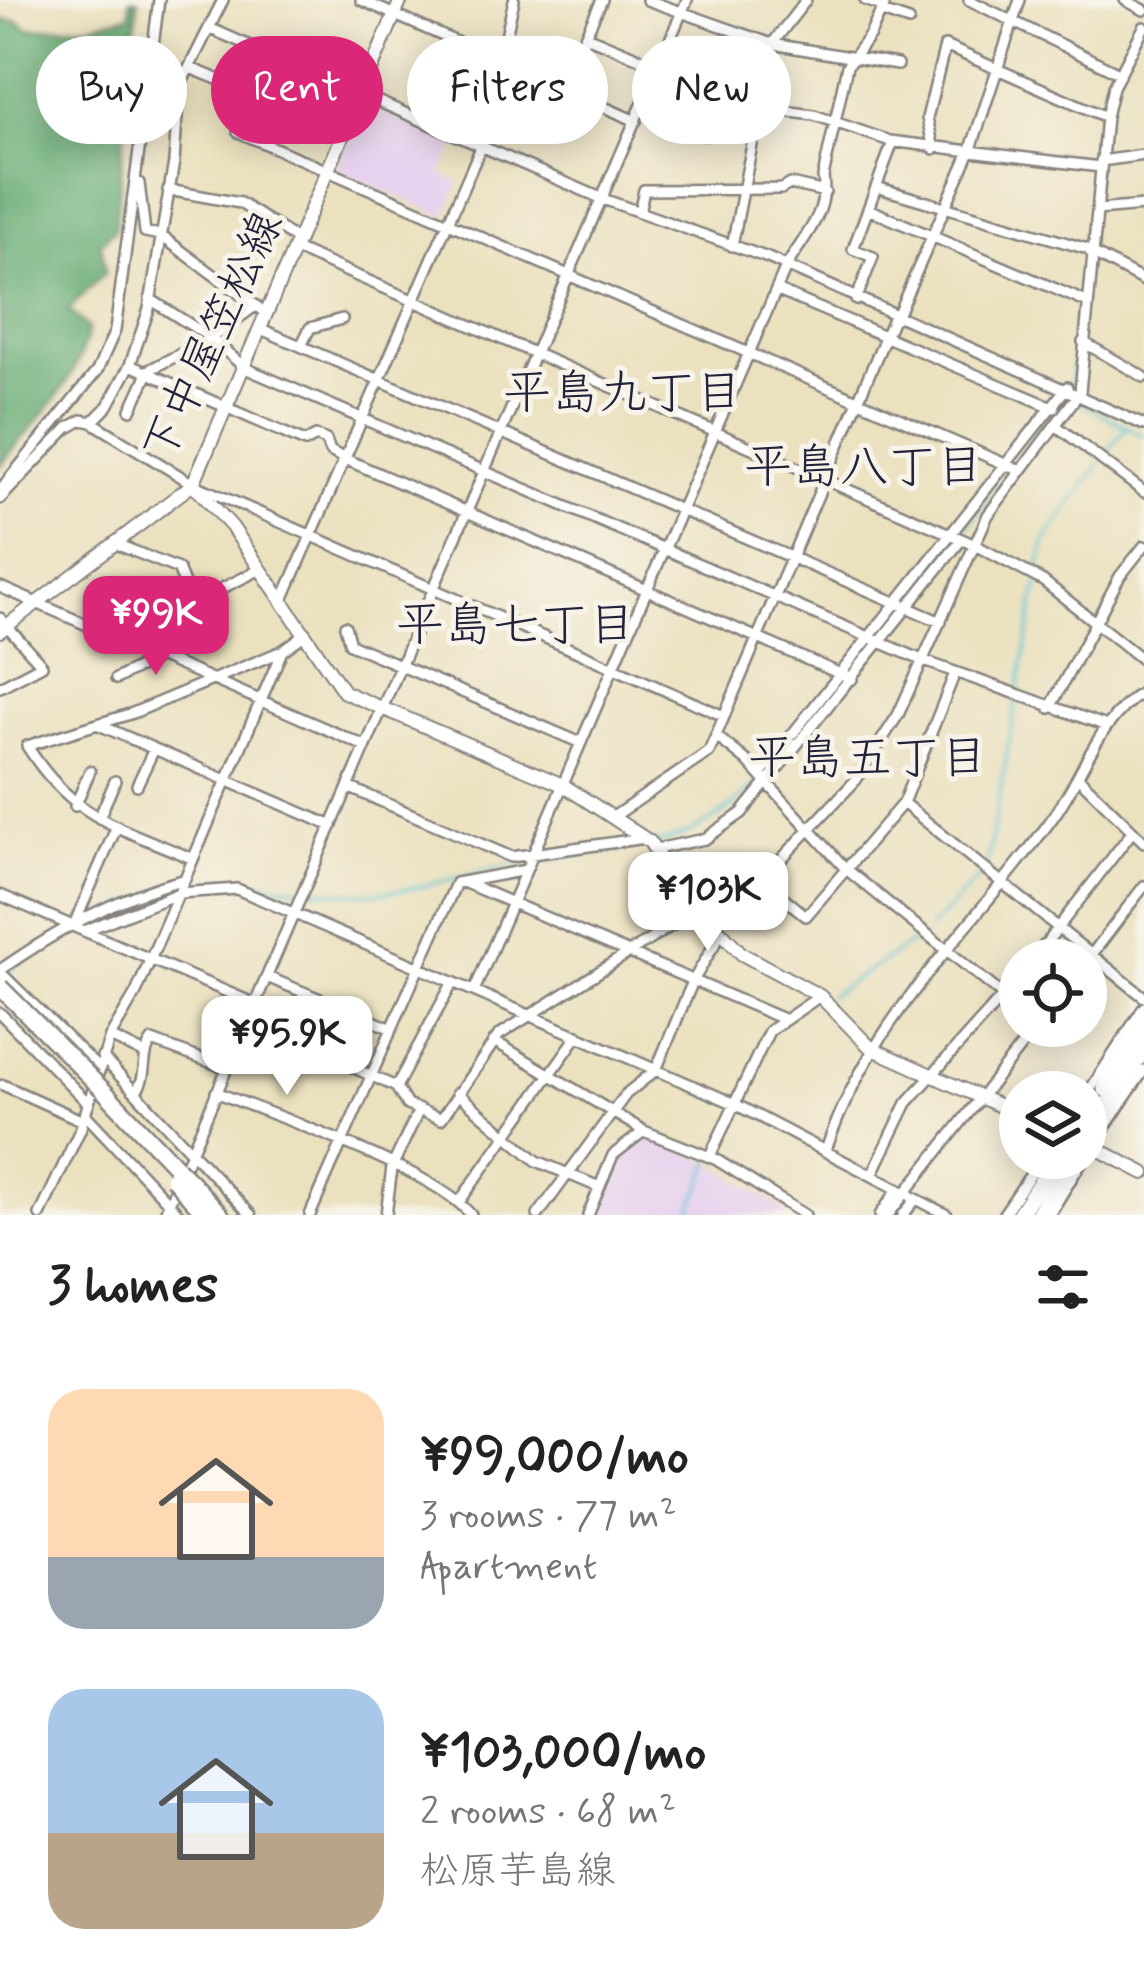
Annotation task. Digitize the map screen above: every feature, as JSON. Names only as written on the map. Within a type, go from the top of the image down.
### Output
[{"type":"highway","points":[[1,976],[92,1106]]},
{"type":"highway","points":[[0,1001],[92,1106],[175,1173],[182,1192],[206,1215]]},
{"type":"highway","points":[[1107,1097],[1144,1018]]},
{"type":"highway","points":[[1109,1092],[1144,1031]]},
{"type":"highway","points":[[1109,1092],[1144,1053]]},
{"type":"highway","points":[[1027,1213],[1046,1179]]},
{"type":"highway","points":[[1027,1213],[1055,1179]]},
{"type":"highway","points":[[182,1192],[221,1215]]},
{"type":"main road","name":"下中屋笠松線","points":[[383,42],[398,7]]},
{"type":"main road","name":"下中屋笠松線","points":[[2,625],[38,603],[193,484],[341,144]]},
{"type":"main road","points":[[193,484],[261,569],[344,692],[562,784],[651,844],[698,909],[722,933],[756,963],[823,998],[871,1048],[999,1107]]},
{"type":"main road","points":[[1107,1157],[1144,1173]]},
{"type":"street","points":[[0,494],[106,353],[122,301],[160,0]]},
{"type":"street","points":[[92,422],[108,406],[130,365],[150,299],[179,88],[223,0]]},
{"type":"street","points":[[361,0],[398,7],[454,36]]},
{"type":"street","points":[[506,36],[514,0]]},
{"type":"street","points":[[586,36],[602,0]]},
{"type":"street","points":[[647,0],[747,36]]},
{"type":"street","points":[[672,36],[687,0]]},
{"type":"street","points":[[778,36],[806,0]]},
{"type":"street","points":[[865,0],[909,21]]},
{"type":"street","points":[[969,0],[1115,71]]},
{"type":"street","points":[[614,818],[709,752],[971,149],[1020,0]]},
{"type":"street","points":[[1125,0],[1144,10]]},
{"type":"street","points":[[474,991],[786,267],[810,235],[825,192],[833,122],[852,58],[884,6]]},
{"type":"street","points":[[348,787],[511,857],[705,839],[764,780],[1014,468],[1058,427],[1076,399],[1103,115],[1115,71],[1144,27]]},
{"type":"street","points":[[211,29],[227,36]]},
{"type":"street","points":[[934,148],[927,118],[945,46],[1103,115]]},
{"type":"street","points":[[791,47],[897,65]]},
{"type":"street","points":[[190,68],[247,92],[238,133],[1014,468]]},
{"type":"street","points":[[383,103],[603,199],[786,267],[1067,386],[1076,399],[1144,425]]},
{"type":"street","points":[[791,114],[893,142],[934,148],[1098,165],[1144,154]]},
{"type":"street","points":[[180,1215],[190,1152],[632,130]]},
{"type":"street","points":[[856,300],[874,257],[854,249],[893,142]]},
{"type":"street","points":[[732,246],[753,144]]},
{"type":"street","points":[[283,600],[482,146]]},
{"type":"street","points":[[137,177],[145,232],[160,235],[267,314]]},
{"type":"street","points":[[639,212],[644,190],[781,189],[790,184],[825,192]]},
{"type":"street","points":[[876,187],[1088,250],[1144,280]]},
{"type":"street","points":[[168,190],[240,203],[297,245],[414,301],[975,545],[1039,579],[1144,661]]},
{"type":"street","points":[[1097,210],[1144,206]]},
{"type":"street","points":[[868,208],[1082,300]]},
{"type":"street","points":[[776,290],[1054,408]]},
{"type":"street","points":[[150,299],[211,338],[245,368],[875,641],[1016,697],[1104,725]]},
{"type":"street","points":[[131,410],[146,372],[211,338],[255,306]]},
{"type":"street","points":[[301,346],[310,328],[342,319]]},
{"type":"street","points":[[261,329],[941,622]]},
{"type":"street","points":[[1083,342],[1144,377]]},
{"type":"street","points":[[130,365],[305,442],[316,436],[326,440],[330,451],[345,459],[847,677]]},
{"type":"street","points":[[0,895],[281,1015],[306,1046],[396,1087],[418,1112],[441,1119],[494,1041],[698,909],[716,891],[774,867],[856,780],[898,716],[994,504],[1067,386]]},
{"type":"street","points":[[0,494],[68,428],[82,420],[92,422],[193,484],[724,716]]},
{"type":"street","points":[[1058,427],[1144,492]]},
{"type":"street","points":[[116,544],[178,569],[191,602]]},
{"type":"street","points":[[1050,708],[1120,576],[1144,546]]},
{"type":"street","points":[[146,652],[166,616],[261,569]]},
{"type":"street","points":[[0,587],[365,746]]},
{"type":"street","points":[[0,687],[42,665],[2,625]]},
{"type":"street","points":[[345,626],[350,644],[580,743]]},
{"type":"street","points":[[193,859],[75,806],[51,785],[27,746],[97,724],[282,651],[304,635]]},
{"type":"street","points":[[1134,653],[1144,640]]},
{"type":"street","points":[[40,1215],[92,1106],[110,1037],[151,959],[282,651]]},
{"type":"street","points":[[116,679],[158,657]]},
{"type":"street","points":[[756,875],[796,913],[806,916],[903,802],[955,673]]},
{"type":"street","points":[[826,1150],[871,1048],[1078,777],[1104,725],[1144,691]]},
{"type":"street","points":[[97,724],[332,826]]},
{"type":"street","points":[[716,736],[846,869],[999,993]]},
{"type":"street","points":[[137,785],[154,749]]},
{"type":"street","points":[[75,806],[90,771]]},
{"type":"street","points":[[1078,777],[1144,842]]},
{"type":"street","points":[[99,818],[115,781]]},
{"type":"street","points":[[903,802],[1070,939]]},
{"type":"street","points":[[77,927],[117,826]]},
{"type":"street","points":[[1049,939],[1132,832]]},
{"type":"street","points":[[310,1215],[456,884],[526,870]]},
{"type":"street","points":[[463,882],[783,1019]]},
{"type":"street","points":[[1104,939],[1144,886]]},
{"type":"street","points":[[100,1070],[1,976],[147,889],[237,889],[735,1104],[946,1215]]},
{"type":"street","points":[[538,1215],[613,1112],[656,1070],[694,980],[722,933]]},
{"type":"street","points":[[1107,971],[1144,997]]},
{"type":"street","points":[[267,977],[390,1028]]},
{"type":"street","points":[[396,1087],[453,982]]},
{"type":"street","points":[[712,1158],[769,1031],[823,998]]},
{"type":"street","points":[[872,1175],[907,1103],[999,1003]]},
{"type":"street","points":[[1102,1071],[1144,1007]]},
{"type":"street","points":[[0,1013],[182,1192]]},
{"type":"street","points":[[460,1201],[578,1035]]},
{"type":"street","points":[[110,1037],[145,1054]]},
{"type":"street","points":[[135,1092],[142,1084],[145,1054],[152,1040],[226,1068]]},
{"type":"street","points":[[494,1041],[644,1131],[712,1158],[806,1215]]},
{"type":"street","points":[[884,1215],[906,1194],[1020,1047]]},
{"type":"street","points":[[103,1057],[251,1215]]},
{"type":"street","points":[[1107,1121],[1144,1070]]},
{"type":"street","points":[[3,1085],[92,1106]]},
{"type":"street","points":[[216,1092],[392,1167],[460,1201],[471,1215]]},
{"type":"street","points":[[457,1093],[537,1161],[599,1187]]},
{"type":"street","points":[[386,1215],[392,1167],[418,1112]]},
{"type":"street","points":[[587,1215],[613,1156],[644,1131]]},
{"type":"street","points":[[1003,1215],[1028,1179]]},
{"type":"street","points":[[1049,1215],[1069,1179]]},
{"type":"street","points":[[164,1215],[182,1192]]},
{"type":"street","points":[[902,1215],[906,1194]]},
{"type":"shaded area","points":[[383,112],[407,122],[407,144],[457,144],[441,174],[460,182],[445,217],[335,169],[346,144],[383,144]]},
{"type":"shaded area","points":[[645,1136],[717,1166],[792,1215],[592,1215],[615,1159]]},
{"type":"green space","points":[[130,0],[138,0],[134,36],[36,36],[36,144],[124,144],[115,229],[101,242],[105,272],[68,310],[88,328],[83,348],[65,385],[0,466],[0,20],[18,21],[28,29],[91,25],[130,15]]},
{"type":"waterway","points":[[1116,67],[1144,16]]},
{"type":"waterway","points":[[1086,243],[1100,119],[1111,75]]},
{"type":"waterway","points":[[1071,382],[1085,253]]},
{"type":"waterway","points":[[1077,401],[1144,436]]},
{"type":"waterway","points":[[1016,463],[1064,406]]},
{"type":"waterway","points":[[1105,455],[1126,427]]},
{"type":"waterway","points":[[1039,574],[1045,541],[1100,463]]},
{"type":"waterway","points":[[961,534],[1010,471]]},
{"type":"waterway","points":[[987,863],[1038,583]]},
{"type":"waterway","points":[[655,844],[685,834],[737,802],[838,686]]},
{"type":"waterway","points":[[536,861],[646,846]]},
{"type":"waterway","points":[[188,885],[251,882],[375,893],[519,864]]},
{"type":"waterway","points":[[929,929],[984,872]]},
{"type":"waterway","points":[[82,926],[144,897]]},
{"type":"waterway","points":[[40,949],[74,931]]},
{"type":"waterway","points":[[829,996],[922,936]]},
{"type":"waterway","points":[[0,979],[27,957]]},
{"type":"waterway","points":[[690,1213],[712,1159]]},
{"type":"district","name":"平島九丁目","points":[[623,394]]},
{"type":"district","name":"平島八丁目","points":[[864,468]]},
{"type":"district","name":"平島七丁目","points":[[516,626]]},
{"type":"district","name":"平島五丁目","points":[[868,759]]}]
